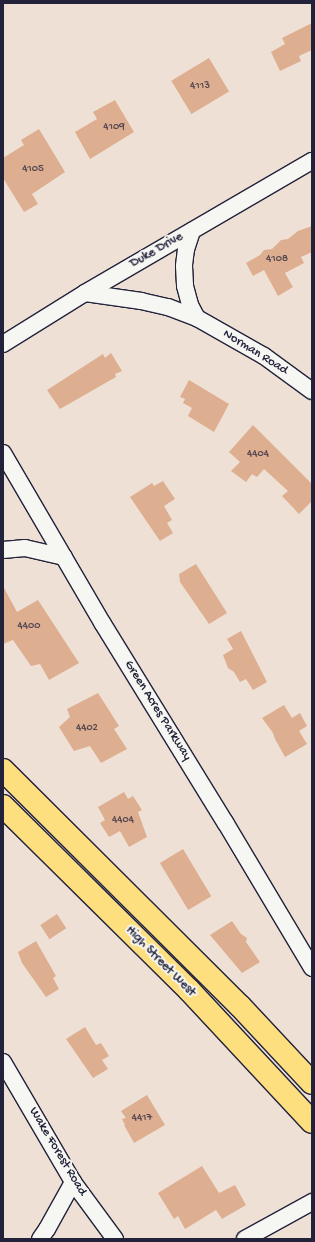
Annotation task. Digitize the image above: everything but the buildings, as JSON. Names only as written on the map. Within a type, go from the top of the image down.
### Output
[{"type":"main road","name":"High Street West","points":[[3,770],[240,1006],[312,1083]]},
{"type":"main road","name":"High Street West","points":[[3,806],[189,990],[312,1122]]},
{"type":"street","name":"Duke Drive","points":[[3,344],[85,293],[312,161]]},
{"type":"street","points":[[192,231],[186,249],[184,266],[185,286],[190,305],[197,318]]},
{"type":"street","name":"Norman Road","points":[[85,293],[141,301],[168,307],[197,318],[264,356],[312,392]]},
{"type":"street","name":"Green Acres Parkway","points":[[3,452],[64,557],[312,968]]},
{"type":"street","points":[[3,550],[25,548],[64,557]]},
{"type":"street","name":"Wake Forest Road","points":[[3,1062],[73,1182],[115,1239]]},
{"type":"street","points":[[40,1239],[47,1230],[73,1182]]},
{"type":"street","points":[[244,1239],[312,1202]]}]
